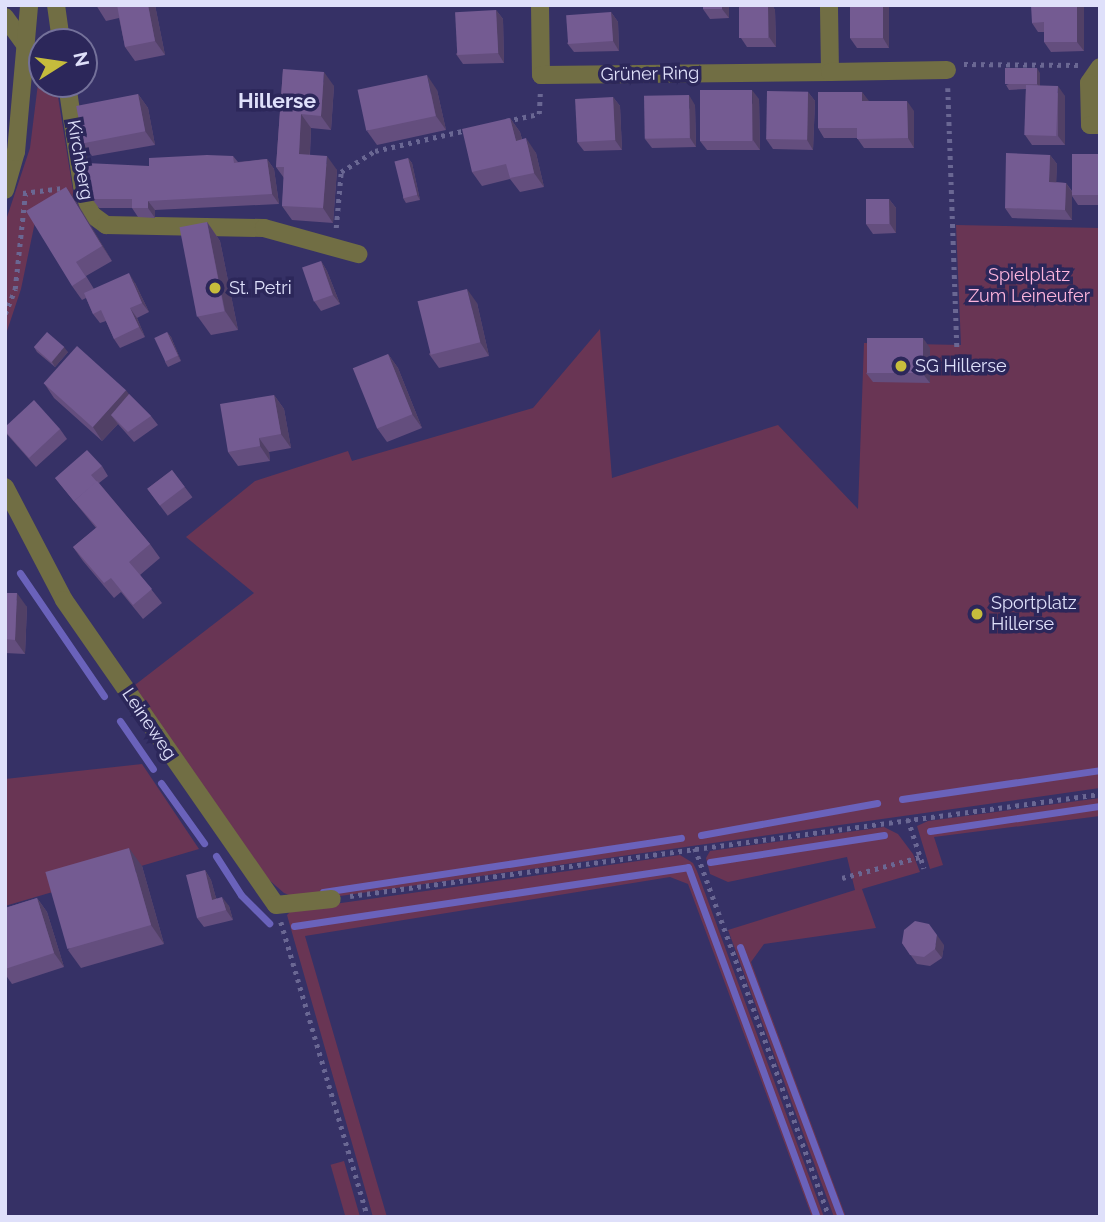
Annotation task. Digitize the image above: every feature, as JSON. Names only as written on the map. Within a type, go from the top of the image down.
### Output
[{"type":"street","points":[[10,192],[29,5]]},
{"type":"street","points":[[56,5],[59,28]]},
{"type":"street","points":[[540,5],[541,75]]},
{"type":"street","points":[[829,5],[830,72]]},
{"type":"street","points":[[5,17],[25,45]]},
{"type":"street","points":[[1097,68],[1090,83],[1090,124],[1100,125]]},
{"type":"street","name":"Grüner Ring","points":[[541,75],[947,69]]},
{"type":"street","name":"Kirchberg","points":[[69,98],[82,186],[90,214],[106,225],[264,228],[351,253]]},
{"type":"street","name":"Leineweg","points":[[5,487],[64,600],[276,905]]},
{"type":"street","points":[[276,905],[332,899]]},
{"type":"path","points":[[957,347],[947,69],[954,64],[1077,64],[1097,68]]},
{"type":"path","points":[[501,122],[539,114],[541,75]]},
{"type":"path","points":[[351,253],[336,235],[341,172],[375,150],[476,128]]},
{"type":"path","points":[[10,192],[25,193],[82,186]]},
{"type":"path","points":[[5,314],[15,289],[25,193]]},
{"type":"path","points":[[332,899],[1100,794]]},
{"type":"path","points":[[908,819],[924,868]]},
{"type":"path","points":[[695,848],[829,1217]]},
{"type":"path","points":[[842,878],[920,857]]},
{"type":"path","points":[[276,905],[368,1217]]},
{"type":"green space","points":[[36,98],[58,98],[74,197],[35,222],[21,289],[5,337],[5,223],[30,148]]},
{"type":"green space","name":"Spielplatz Zum Leineufer","points":[[956,225],[1100,228],[1100,788],[326,898],[301,900],[284,893],[268,879],[131,688],[254,593],[186,537],[255,481],[348,451],[352,461],[533,408],[600,329],[612,478],[778,425],[858,509],[864,343],[961,345]]},
{"type":"green space","points":[[142,764],[199,849],[5,906],[5,779]]},
{"type":"green space","points":[[1100,798],[1100,816],[934,837],[943,865],[930,869],[917,826],[928,821]]},
{"type":"green space","points":[[884,827],[898,834],[913,854],[920,872],[862,889],[876,928],[764,944],[751,962],[846,1217],[834,1217],[728,930],[855,890],[847,857],[728,882],[710,874],[706,858],[710,851]]},
{"type":"green space","points":[[680,855],[693,863],[697,871],[824,1217],[812,1217],[688,884],[670,877],[305,936],[387,1217],[373,1217],[287,915],[292,910]]},
{"type":"green space","points":[[344,1161],[360,1217],[345,1217],[331,1165]]},
{"type":"building","points":[[117,5],[148,5],[155,41],[125,47]]},
{"type":"building","points":[[703,5],[722,5],[722,9],[703,9]]},
{"type":"building","points":[[739,5],[768,5],[768,38],[739,38]]},
{"type":"building","points":[[850,5],[883,5],[883,38],[850,38]]},
{"type":"building","points":[[1031,5],[1077,5],[1077,42],[1044,42],[1044,22],[1032,23]]},
{"type":"building","points":[[496,10],[498,53],[457,55],[455,12]]},
{"type":"building","points":[[611,12],[613,41],[568,44],[566,15]]},
{"type":"building","points":[[1005,68],[1037,68],[1037,84],[1005,84]]},
{"type":"building","points":[[283,69],[324,72],[321,116],[301,114],[299,154],[327,156],[323,208],[282,206],[284,167],[276,167]]},
{"type":"building","points":[[427,75],[436,116],[366,131],[358,90]]},
{"type":"building","points":[[1026,85],[1058,86],[1056,136],[1024,135]]},
{"type":"building","points":[[700,90],[752,90],[752,141],[700,141]]},
{"type":"building","points":[[767,91],[808,92],[807,140],[766,139]]},
{"type":"building","points":[[818,92],[862,92],[862,101],[907,101],[908,138],[857,139],[857,128],[818,128]]},
{"type":"building","points":[[138,94],[145,131],[83,143],[76,106]]},
{"type":"building","points":[[689,95],[690,138],[645,139],[644,96]]},
{"type":"building","points":[[613,97],[615,140],[577,142],[575,99]]},
{"type":"building","points":[[510,118],[516,141],[526,138],[534,173],[510,178],[506,164],[472,172],[462,129]]},
{"type":"building","points":[[1006,153],[1050,155],[1049,182],[1066,183],[1065,210],[1005,208]]},
{"type":"building","points":[[1072,154],[1100,154],[1100,195],[1072,195]]},
{"type":"building","points":[[233,156],[234,163],[267,159],[272,194],[148,201],[148,208],[132,208],[132,199],[92,199],[86,163],[149,166],[149,158]]},
{"type":"building","points":[[408,158],[417,195],[404,198],[394,161]]},
{"type":"building","points":[[66,187],[102,246],[76,262],[86,277],[72,286],[26,211]]},
{"type":"building","points":[[866,199],[889,199],[889,224],[866,224]]},
{"type":"building","points":[[207,222],[224,311],[197,317],[180,227]]},
{"type":"building","points":[[321,261],[333,295],[314,302],[302,268]]},
{"type":"building","points":[[129,273],[142,303],[130,308],[139,327],[114,339],[101,310],[93,314],[84,293]]},
{"type":"building","points":[[467,289],[480,342],[431,355],[418,301]]},
{"type":"building","points":[[47,332],[64,347],[51,362],[34,347]]},
{"type":"building","points":[[167,332],[178,356],[165,361],[154,338]]},
{"type":"building","points":[[867,338],[923,338],[923,373],[867,373]]},
{"type":"building","points":[[77,346],[126,390],[93,427],[44,383]]},
{"type":"building","points":[[388,354],[412,414],[377,429],[353,368]]},
{"type":"building","points":[[129,394],[151,416],[128,432],[111,415]]},
{"type":"building","points":[[274,395],[281,434],[259,438],[260,446],[228,452],[220,404]]},
{"type":"building","points":[[34,400],[60,429],[29,458],[5,431],[5,427]]},
{"type":"building","points":[[87,450],[102,466],[91,475],[97,482],[74,501],[77,505],[55,478]]},
{"type":"building","points":[[172,470],[185,487],[160,505],[147,489]]},
{"type":"building","points":[[97,481],[150,544],[129,562],[152,589],[133,605],[111,578],[104,583],[73,547],[97,527],[74,501]]},
{"type":"building","points":[[5,593],[17,593],[15,640],[5,639]]},
{"type":"building","points":[[129,848],[151,925],[67,949],[45,872]]},
{"type":"building","points":[[205,870],[212,900],[222,897],[226,910],[197,918],[186,875]]},
{"type":"building","points":[[37,898],[54,953],[5,969],[5,908]]},
{"type":"building","points":[[915,921],[929,924],[937,935],[935,949],[924,957],[910,955],[902,943],[904,930]]},
{"type":"waterway","points":[[20,573],[104,696]]},
{"type":"waterway","points":[[120,721],[153,769]]},
{"type":"waterway","points":[[902,799],[1100,770]]},
{"type":"waterway","points":[[161,783],[204,843]]},
{"type":"waterway","points":[[701,835],[877,803]]},
{"type":"waterway","points":[[930,831],[1100,806]]},
{"type":"waterway","points":[[710,862],[884,835]]},
{"type":"waterway","points":[[323,892],[681,838]]},
{"type":"waterway","points":[[216,856],[241,895],[269,923]]},
{"type":"waterway","points":[[294,926],[688,867],[816,1214]]},
{"type":"waterway","points":[[740,947],[841,1217]]},
{"type":"place","name":"St. Petri","points":[[215,288]]},
{"type":"place","name":"SG Hillerse","points":[[901,366]]},
{"type":"place","name":"Sportplatz Hillerse","points":[[977,614]]},
{"type":"district","name":"Hillerse","points":[[277,101]]}]
